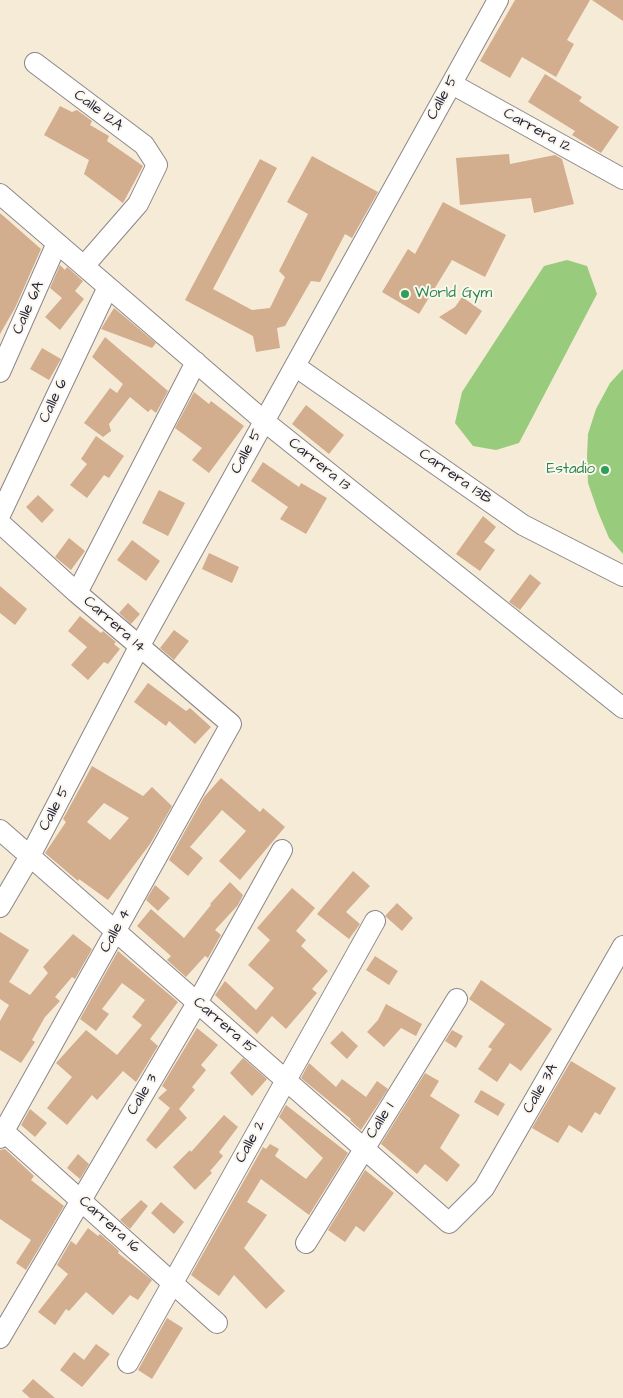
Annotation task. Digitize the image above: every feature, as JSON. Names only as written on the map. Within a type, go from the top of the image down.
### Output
[{"type":"street","name":"Calle 5","points":[[0,907],[30,856],[140,647],[264,421],[498,0]]},
{"type":"street","name":"Calle 12A","points":[[35,63],[144,146],[157,165],[138,204],[84,266]]},
{"type":"street","name":"Carrera 12","points":[[452,84],[623,179]]},
{"type":"street","name":"Carrera 13","points":[[0,194],[264,421],[623,708]]},
{"type":"street","name":"Calle 6A","points":[[0,372],[57,243]]},
{"type":"street","name":"Calle 6","points":[[0,515],[108,287]]},
{"type":"street","points":[[77,593],[196,362]]},
{"type":"street","name":"Carrera 13B","points":[[295,366],[523,524],[623,576]]},
{"type":"street","name":"Carrera 14","points":[[0,523],[77,593],[231,724]]},
{"type":"street","name":"Calle 4","points":[[1,1132],[116,932],[231,724]]},
{"type":"street","name":"Carrera 15","points":[[0,830],[449,1223]]},
{"type":"street","name":"Calle 3","points":[[0,1338],[80,1199],[198,1003],[282,850]]},
{"type":"street","name":"Calle 2","points":[[128,1363],[375,921]]},
{"type":"street","name":"Calle 3A","points":[[449,1223],[484,1188],[623,946]]},
{"type":"street","name":"Calle 1","points":[[306,1243],[457,998]]},
{"type":"street","name":"Carrera 16","points":[[1,1132],[80,1199],[217,1323]]},
{"type":"green space","points":[[567,260],[587,266],[597,294],[519,443],[496,450],[473,446],[455,423],[462,392],[544,266]]},
{"type":"green space","name":"Estadio","points":[[623,369],[623,554],[609,538],[598,512],[588,483],[587,456],[588,434],[596,409],[610,383]]},
{"type":"building","points":[[515,0],[590,0],[567,40],[574,44],[556,77],[522,57],[510,78],[480,61]]},
{"type":"building","points":[[592,0],[623,0],[623,21]]},
{"type":"building","points":[[545,74],[582,97],[579,101],[619,127],[601,153],[572,135],[575,131],[528,102]]},
{"type":"building","points":[[60,106],[72,112],[77,110],[92,121],[90,125],[109,136],[107,141],[143,166],[123,203],[84,174],[89,160],[44,135]]},
{"type":"building","points":[[509,154],[510,164],[555,155],[562,159],[574,204],[534,213],[531,198],[460,205],[456,158]]},
{"type":"building","points":[[312,156],[378,192],[352,238],[345,234],[320,282],[311,281],[285,326],[277,328],[280,348],[256,352],[253,336],[185,300],[260,159],[277,168],[213,289],[252,310],[270,308],[285,277],[279,271],[308,214],[287,202]]},
{"type":"building","points":[[443,202],[506,235],[485,277],[452,260],[419,314],[382,292],[408,249],[415,254]]},
{"type":"building","points":[[0,213],[41,249],[15,308],[0,334]]},
{"type":"building","points":[[60,265],[65,270],[67,267],[83,281],[75,291],[84,299],[60,330],[45,317],[62,298],[50,288]]},
{"type":"building","points":[[462,297],[482,311],[466,335],[439,317],[455,307]]},
{"type":"building","points":[[114,308],[156,343],[152,348],[101,329]]},
{"type":"building","points":[[105,337],[168,391],[156,413],[151,409],[148,412],[130,397],[109,424],[111,431],[103,437],[84,423],[110,388],[117,393],[123,384],[92,357]]},
{"type":"building","points":[[42,348],[61,359],[49,380],[30,369]]},
{"type":"building","points":[[194,392],[209,404],[211,401],[244,426],[209,473],[192,460],[202,448],[175,428]]},
{"type":"building","points":[[306,405],[344,435],[329,454],[292,424]]},
{"type":"building","points":[[96,436],[124,456],[109,478],[104,475],[87,498],[70,485],[87,464],[81,459]]},
{"type":"building","points":[[263,462],[299,487],[301,483],[327,498],[306,534],[280,519],[288,507],[251,481]]},
{"type":"building","points":[[159,490],[185,503],[168,536],[142,523]]},
{"type":"building","points":[[38,495],[54,510],[42,523],[26,507]]},
{"type":"building","points":[[483,516],[496,527],[484,542],[495,550],[480,571],[456,554]]},
{"type":"building","points":[[69,538],[85,551],[71,570],[55,557]]},
{"type":"building","points":[[132,540],[160,561],[146,581],[117,560]]},
{"type":"building","points":[[209,553],[239,567],[232,583],[202,569]]},
{"type":"building","points":[[530,574],[541,583],[520,610],[509,602]]},
{"type":"building","points":[[0,586],[27,609],[15,625],[0,613]]},
{"type":"building","points":[[128,603],[140,614],[131,624],[119,613]]},
{"type":"building","points":[[80,616],[101,633],[103,631],[116,642],[114,644],[120,649],[108,664],[104,662],[88,680],[71,665],[87,647],[68,631]]},
{"type":"building","points":[[174,630],[189,641],[174,660],[160,648]]},
{"type":"building","points":[[148,683],[186,711],[190,708],[211,727],[195,744],[169,721],[166,726],[134,702]]},
{"type":"building","points":[[92,766],[143,796],[152,787],[172,806],[150,844],[108,900],[79,879],[78,881],[45,853],[66,822],[63,819]],"holes":[[[104,803],[129,818],[110,840],[87,822]]]},
{"type":"building","points":[[221,778],[260,812],[263,808],[285,827],[240,880],[219,861],[246,831],[222,810],[190,847],[203,858],[188,876],[169,860],[204,797]]},
{"type":"building","points":[[353,871],[370,886],[346,912],[360,924],[349,939],[317,914]]},
{"type":"building","points":[[230,882],[243,895],[238,905],[215,930],[221,935],[208,958],[205,956],[186,977],[167,960],[171,956],[137,926],[151,909],[184,938]]},
{"type":"building","points":[[155,885],[170,898],[158,911],[146,900]]},
{"type":"building","points":[[292,888],[315,908],[296,931],[306,940],[301,946],[328,971],[312,989],[317,993],[286,1029],[272,1016],[257,1034],[215,995],[225,981],[256,1010],[274,988],[248,965],[270,940],[257,928]]},
{"type":"building","points":[[397,903],[413,918],[402,931],[385,916]]},
{"type":"building","points":[[0,932],[29,950],[9,982],[30,995],[48,973],[43,967],[73,934],[92,949],[75,979],[72,977],[55,997],[60,1001],[45,1017],[32,1040],[35,1042],[21,1063],[0,1050],[0,1021],[9,1005],[0,999]]},
{"type":"building","points":[[118,951],[178,1002],[150,1039],[158,1046],[136,1082],[123,1071],[97,1100],[92,1095],[67,1125],[47,1108],[72,1077],[56,1063],[86,1030],[117,1055],[142,1025],[132,1017],[145,1000],[122,983],[102,1009],[109,1014],[96,1031],[80,1019]]},
{"type":"building","points":[[375,956],[398,971],[389,985],[366,970]]},
{"type":"building","points":[[481,980],[552,1029],[521,1071],[510,1063],[497,1082],[478,1069],[492,1049],[488,1047],[505,1024],[469,999]]},
{"type":"building","points":[[386,1004],[422,1024],[416,1036],[401,1028],[384,1047],[367,1032],[378,1020]]},
{"type":"building","points":[[197,1028],[218,1045],[201,1065],[206,1070],[192,1087],[195,1090],[179,1109],[187,1118],[156,1149],[146,1140],[170,1108],[158,1098],[167,1090],[162,1086]]},
{"type":"building","points":[[452,1030],[463,1036],[456,1048],[445,1041]]},
{"type":"building","points":[[342,1031],[358,1046],[347,1059],[330,1043]]},
{"type":"building","points":[[243,1058],[267,1079],[252,1096],[230,1073]]},
{"type":"building","points":[[571,1061],[616,1088],[600,1115],[595,1112],[582,1133],[569,1125],[558,1143],[532,1128]]},
{"type":"building","points":[[309,1063],[336,1087],[342,1079],[366,1097],[377,1081],[388,1089],[361,1130],[351,1119],[301,1078]]},
{"type":"building","points":[[425,1073],[439,1081],[430,1096],[460,1115],[440,1148],[460,1165],[447,1182],[425,1164],[417,1174],[381,1144]]},
{"type":"building","points":[[481,1090],[505,1104],[498,1116],[474,1102]]},
{"type":"building","points":[[286,1105],[348,1153],[309,1215],[261,1179],[247,1202],[267,1215],[244,1248],[285,1291],[266,1309],[234,1275],[219,1296],[191,1275],[263,1147],[266,1149],[270,1144],[279,1149],[275,1156],[306,1179],[323,1158],[279,1117]]},
{"type":"building","points":[[30,1109],[47,1123],[35,1137],[21,1125]]},
{"type":"building","points":[[224,1115],[238,1127],[219,1152],[223,1156],[210,1171],[212,1173],[195,1190],[173,1167],[190,1150],[191,1152]]},
{"type":"building","points":[[5,1149],[34,1176],[31,1180],[64,1206],[26,1270],[16,1263],[31,1240],[0,1219],[0,1150]]},
{"type":"building","points":[[78,1154],[89,1164],[80,1179],[67,1168]]},
{"type":"building","points":[[365,1170],[394,1193],[364,1232],[356,1226],[345,1242],[328,1230]]},
{"type":"building","points":[[141,1200],[148,1206],[130,1229],[120,1220]]},
{"type":"building","points":[[161,1202],[184,1222],[174,1234],[151,1213]]},
{"type":"building","points":[[88,1228],[98,1236],[100,1234],[119,1251],[118,1253],[152,1280],[138,1300],[130,1295],[113,1315],[86,1292],[69,1311],[66,1309],[55,1325],[38,1312],[68,1274],[57,1265],[71,1241],[76,1245]]},
{"type":"building","points":[[167,1318],[183,1328],[152,1379],[138,1370]]},
{"type":"building","points":[[96,1344],[110,1354],[82,1387],[60,1370],[74,1352],[84,1360]]},
{"type":"building","points":[[33,1379],[55,1398],[30,1398],[22,1391]]},
{"type":"place","name":"World Gym","points":[[405,294]]},
{"type":"place","name":"Estadio","points":[[605,470]]}]
